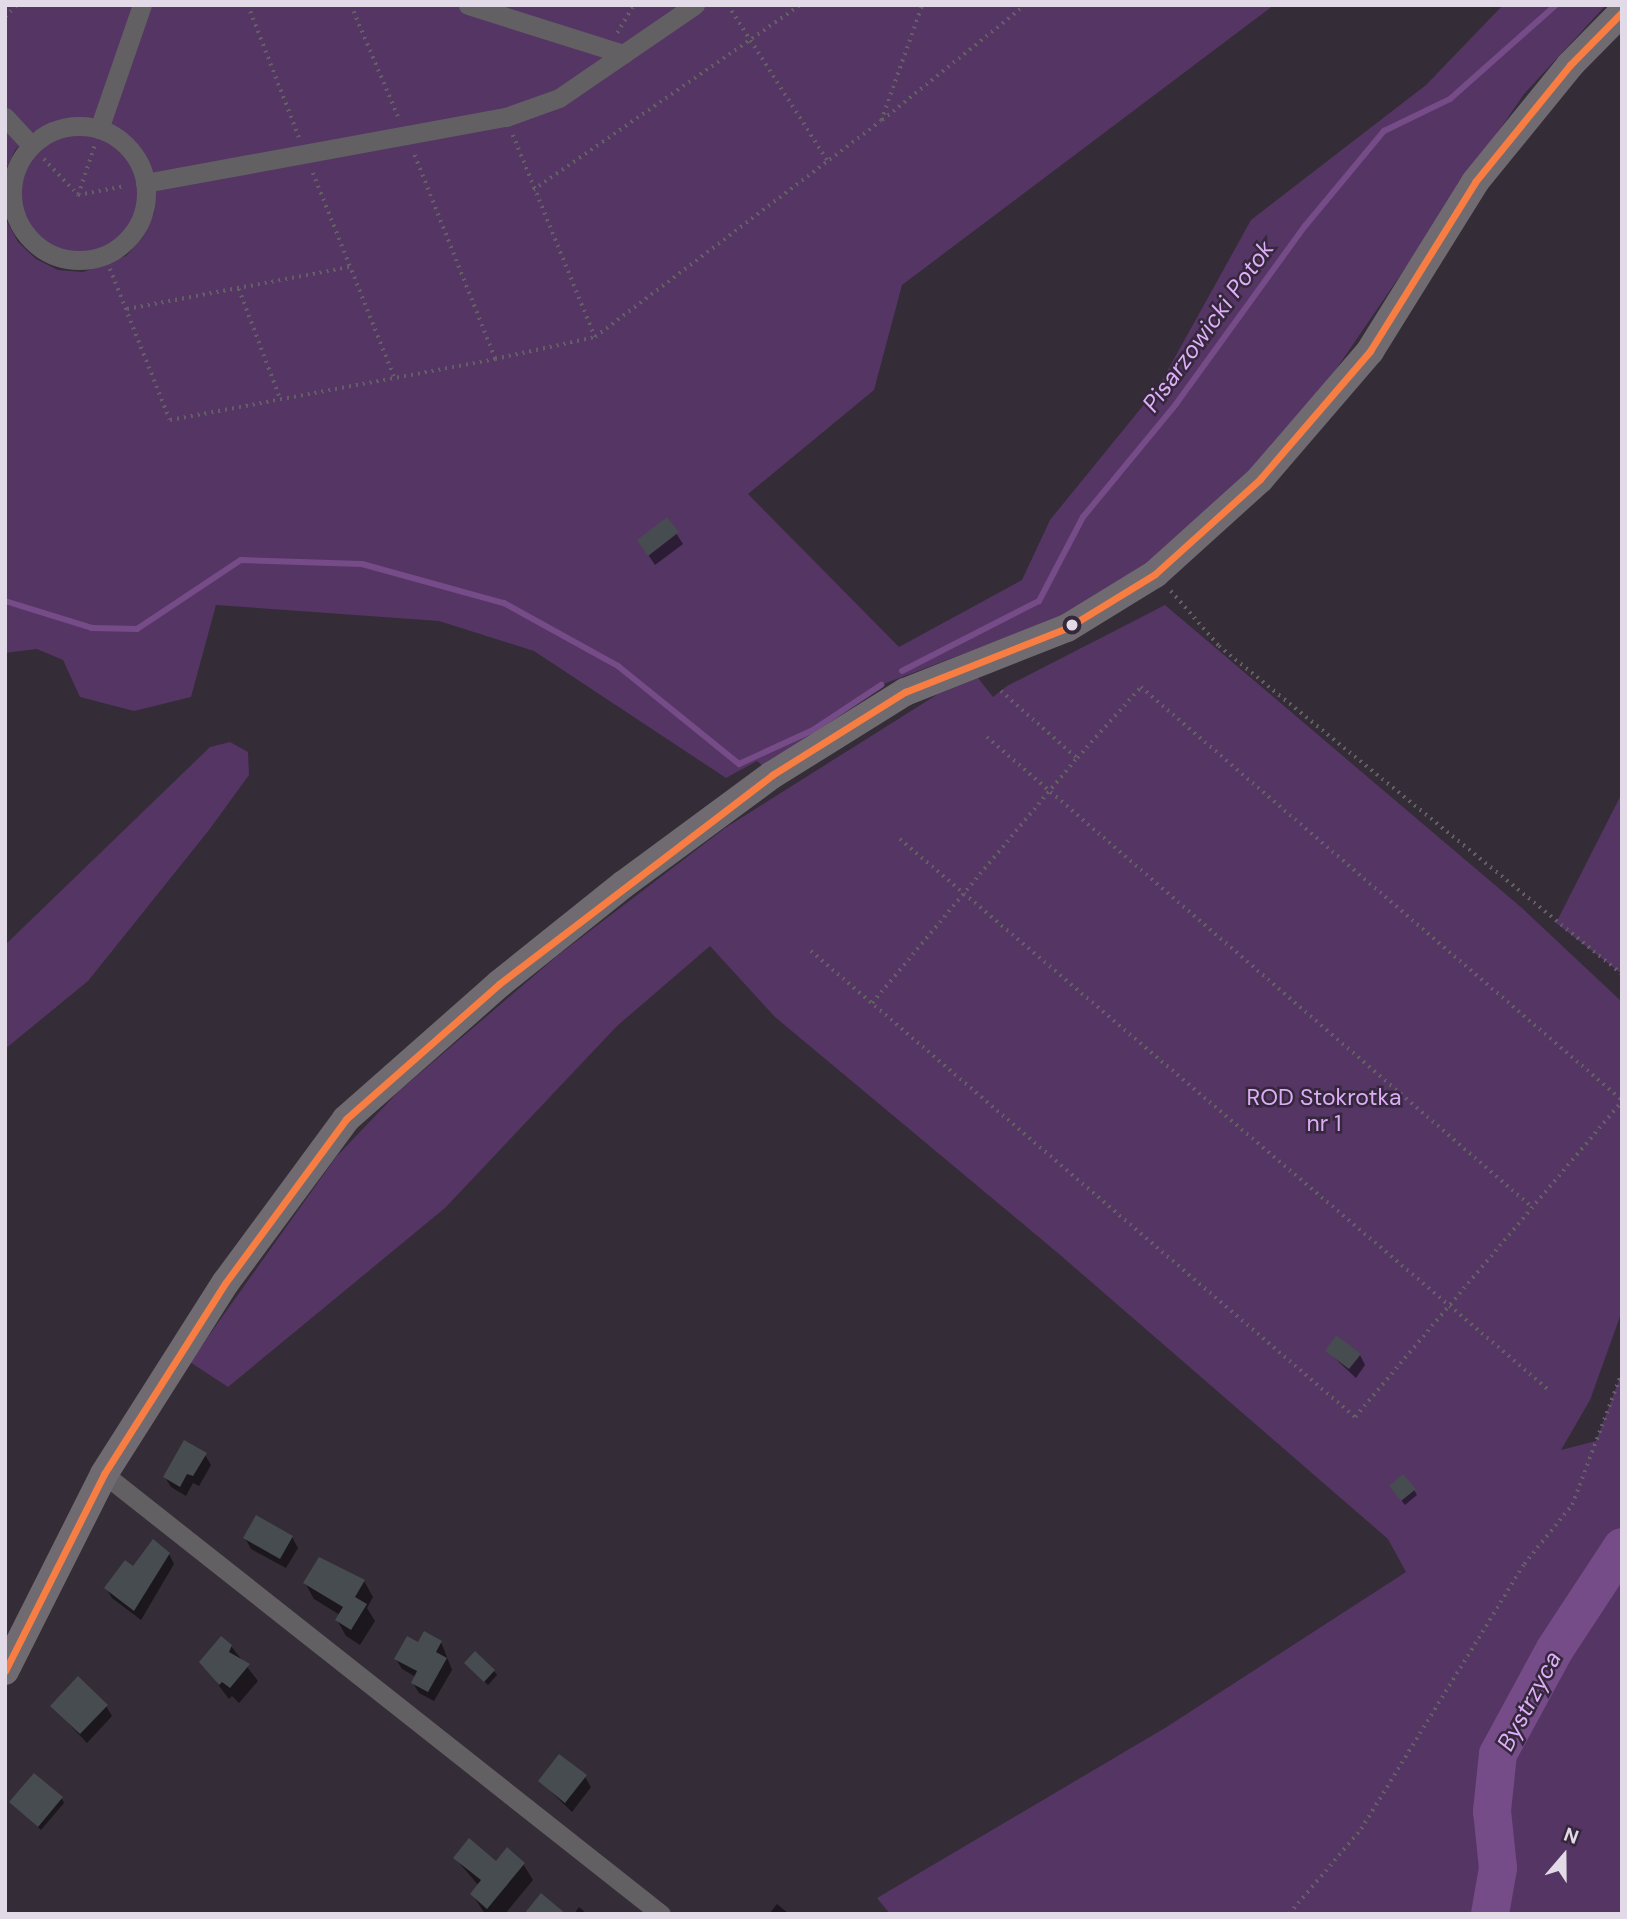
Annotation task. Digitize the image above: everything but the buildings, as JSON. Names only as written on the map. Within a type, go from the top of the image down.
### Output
[{"type":"street","points":[[99,129],[142,5]]},
{"type":"street","points":[[468,5],[615,52]]},
{"type":"street","points":[[145,183],[506,117],[559,98],[615,52],[695,5]]},
{"type":"street","points":[[5,1671],[103,1474],[226,1282],[346,1119],[439,1035],[624,884],[772,775],[905,692],[1067,628],[1156,574],[1260,479],[1370,351],[1475,182],[1570,65],[1622,12]]},
{"type":"street","points":[[5,117],[31,145]]},
{"type":"street","points":[[62,128],[99,129],[121,141],[136,160],[145,183],[145,199],[135,230],[105,256],[58,257],[34,244],[9,204],[15,169],[31,145],[62,128]]},
{"type":"street","points":[[103,1474],[661,1914]]},
{"type":"path","points":[[5,17],[17,5]]},
{"type":"path","points":[[248,5],[394,377]]},
{"type":"path","points":[[351,5],[495,359]]},
{"type":"path","points":[[615,52],[634,5]]},
{"type":"path","points":[[728,5],[827,160]]},
{"type":"path","points":[[533,190],[800,5]]},
{"type":"path","points":[[881,121],[922,5]]},
{"type":"path","points":[[105,256],[170,419],[495,359],[595,337],[881,121],[1026,5]]},
{"type":"path","points":[[506,117],[533,190],[595,337]]},
{"type":"path","points":[[78,195],[99,129]]},
{"type":"path","points":[[31,145],[78,195]]},
{"type":"path","points":[[78,195],[145,183]]},
{"type":"path","points":[[127,309],[350,267]]},
{"type":"path","points":[[239,289],[280,398]]},
{"type":"path","points":[[1156,574],[1219,646],[1622,974]]},
{"type":"path","points":[[811,951],[1355,1417],[1622,1100],[1141,687],[1077,758],[872,1003]]},
{"type":"path","points":[[1001,691],[1077,758]]},
{"type":"path","points":[[987,737],[1532,1208]]},
{"type":"path","points":[[900,839],[1550,1391]]},
{"type":"path","points":[[1289,1914],[1361,1829],[1524,1564],[1572,1505],[1622,1372]]},
{"type":"green space","points":[[5,5],[1274,5],[902,285],[874,390],[748,494],[899,647],[1022,580],[1050,520],[1159,386],[1251,220],[1426,85],[1503,5],[1606,5],[1524,94],[1313,403],[1234,487],[1141,570],[1084,608],[881,685],[764,767],[757,761],[726,778],[534,651],[439,621],[216,605],[191,697],[134,711],[80,697],[63,660],[37,649],[5,653],[5,218],[18,242],[36,259],[58,270],[83,272],[126,256],[143,237],[154,214],[156,189],[143,151],[125,133],[104,122],[79,118],[55,121],[33,132],[15,150],[5,171]]},
{"type":"green space","points":[[79,135],[102,140],[121,153],[134,172],[139,195],[134,218],[121,237],[102,250],[79,255],[56,250],[37,237],[24,218],[19,195],[24,172],[37,153],[56,140]]},
{"type":"green space","name":"ROD Stokrotka nr 1","points":[[1165,605],[1522,908],[1622,1002],[1622,1311],[1590,1400],[1561,1450],[1596,1441],[1622,1372],[1622,1914],[890,1914],[877,1898],[1165,1728],[1406,1572],[1388,1539],[1059,1254],[775,1017],[710,946],[617,1026],[445,1208],[228,1387],[190,1362],[336,1157],[398,1092],[557,956],[725,828],[938,694],[978,678],[993,697],[1007,686]]},
{"type":"green space","points":[[230,742],[248,752],[249,775],[209,830],[88,981],[5,1049],[5,945],[210,747]]},
{"type":"green space","points":[[1622,793],[1622,974],[1556,923]]},
{"type":"waterway","name":"Pisarzowicki Potok","points":[[902,671],[1039,601],[1083,517],[1176,404],[1305,226],[1384,131],[1450,99],[1556,5]]},
{"type":"waterway","name":"Pisarzowicki Potok","points":[[5,601],[92,628],[137,629],[241,560],[362,564],[504,603],[618,666],[739,764],[813,730],[881,685]]},
{"type":"waterway","name":"Bystrzyca","points":[[1490,1914],[1498,1868],[1492,1811],[1498,1754],[1555,1649],[1622,1547]]},
{"type":"transit line","points":[[5,1671],[104,1474],[226,1282],[346,1119],[499,984],[772,775],[905,692],[1067,628],[1155,574],[1260,479],[1370,351],[1475,182],[1570,65],[1622,12]]}]
